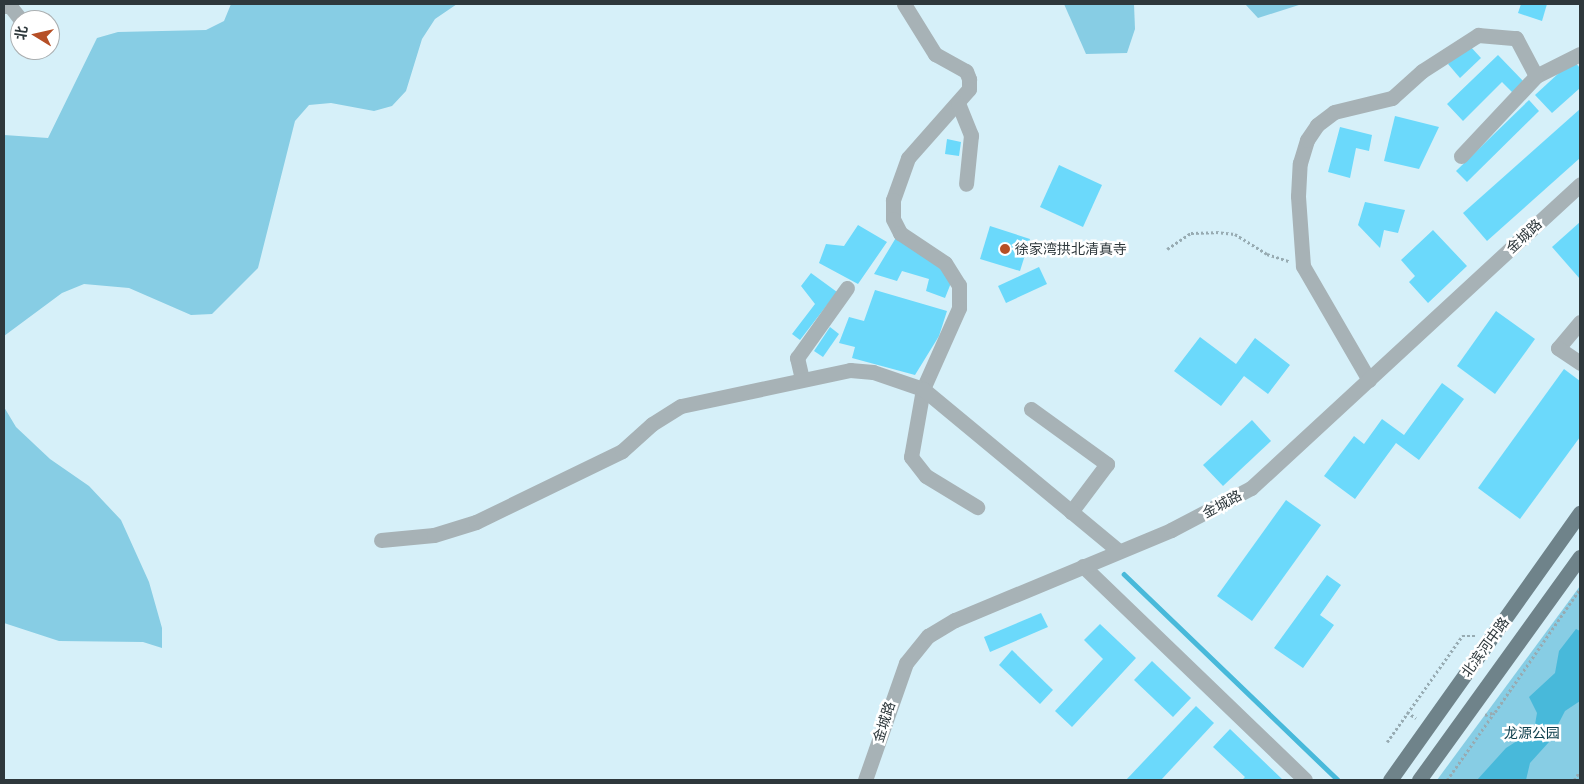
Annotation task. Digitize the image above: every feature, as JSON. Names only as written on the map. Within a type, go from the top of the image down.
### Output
[{"type":"main road","points":[[1543,566],[1580,504]]},
{"type":"main road","name":"北滨河中路","points":[[1390,780],[1580,514]]},
{"type":"main road","name":"北滨河中路","points":[[1419,780],[1580,557]]},
{"type":"street","points":[[904,4],[935,54],[966,71],[969,89],[908,158],[893,200],[900,233],[945,263],[959,284],[954,326],[923,389],[911,457],[926,476],[977,507]]},
{"type":"street","points":[[1368,380],[1303,266],[1300,163],[1317,125],[1334,112],[1392,98],[1422,71],[1478,35],[1516,38],[1536,76]]},
{"type":"street","points":[[1461,156],[1536,76],[1580,54]]},
{"type":"street","points":[[958,103],[971,135],[966,184]]},
{"type":"street","name":"金城路","points":[[865,780],[899,681],[918,645],[942,626],[1218,508],[1251,488],[1580,184]]},
{"type":"street","points":[[802,379],[797,358],[847,288]]},
{"type":"street","points":[[1580,322],[1558,348],[1580,363]]},
{"type":"street","points":[[380,540],[434,535],[476,522],[622,451],[681,406],[850,370],[873,372],[923,389],[1119,551]]},
{"type":"street","points":[[1031,409],[1107,464],[1072,512]]},
{"type":"street","points":[[1083,566],[1305,780]]},
{"type":"path","points":[[1167,249],[1191,233],[1235,234],[1267,254],[1303,266]]},
{"type":"path","points":[[1447,780],[1580,589]]},
{"type":"path","points":[[1387,742],[1462,636]]},
{"type":"path","points":[[1478,717],[1495,712]]},
{"type":"path","points":[[1574,780],[1580,771]]},
{"type":"green space","points":[[231,4],[457,4],[435,19],[422,39],[406,91],[392,106],[374,111],[331,103],[309,105],[295,121],[258,268],[212,314],[191,315],[129,288],[84,284],[62,293],[4,336],[4,135],[48,138],[97,38],[118,32],[206,30],[224,21]]},
{"type":"green space","points":[[1064,4],[1134,4],[1135,29],[1127,53],[1086,54]]},
{"type":"green space","points":[[1245,4],[1302,4],[1258,18]]},
{"type":"green space","points":[[4,407],[16,427],[50,459],[89,486],[121,520],[149,582],[162,628],[162,648],[143,642],[59,641],[4,623]]},
{"type":"green space","name":"龙源公园","points":[[1580,586],[1580,780],[1437,780]]},
{"type":"shaded area","points":[[1576,629],[1580,631],[1580,701],[1565,711],[1549,742],[1530,763],[1526,780],[1477,780],[1506,748],[1534,730],[1537,713],[1529,697],[1555,673],[1559,651]]},
{"type":"building","points":[[1521,4],[1547,4],[1542,21],[1518,13]]},
{"type":"building","points":[[1469,45],[1481,58],[1460,78],[1448,64]]},
{"type":"building","points":[[1498,55],[1525,83],[1514,94],[1502,82],[1463,121],[1447,104]]},
{"type":"building","points":[[1573,60],[1580,68],[1580,88],[1552,113],[1535,95]]},
{"type":"building","points":[[1529,100],[1539,111],[1467,182],[1456,171]]},
{"type":"building","points":[[1580,109],[1580,158],[1487,241],[1463,213]]},
{"type":"building","points":[[1395,116],[1439,127],[1419,169],[1384,161]]},
{"type":"building","points":[[1340,127],[1372,135],[1369,151],[1356,148],[1350,178],[1328,172]]},
{"type":"building","points":[[947,139],[961,142],[959,156],[945,154]]},
{"type":"building","points":[[1059,165],[1102,185],[1083,227],[1040,207]]},
{"type":"building","points":[[1365,202],[1405,210],[1398,233],[1384,230],[1380,248],[1358,225]]},
{"type":"building","points":[[1580,222],[1580,279],[1552,247]]},
{"type":"building","points":[[858,225],[887,242],[858,284],[819,263],[826,244],[844,246]]},
{"type":"building","name":"徐家湾拱北清真寺","points":[[990,226],[1030,239],[1020,271],[980,259]]},
{"type":"building","points":[[1433,230],[1467,266],[1428,303],[1409,282],[1415,276],[1401,260]]},
{"type":"building","points":[[897,236],[953,278],[945,298],[926,291],[929,279],[902,271],[897,281],[874,274]]},
{"type":"building","points":[[1039,267],[1047,284],[1006,303],[998,286]]},
{"type":"building","points":[[811,273],[837,292],[800,340],[792,334],[815,304],[801,286]]},
{"type":"building","points":[[875,290],[947,311],[939,336],[915,375],[852,358],[855,347],[839,343],[849,317],[864,321]]},
{"type":"building","points":[[1496,311],[1535,339],[1495,394],[1457,366]]},
{"type":"building","points":[[830,327],[839,334],[823,357],[814,351]]},
{"type":"building","points":[[1200,337],[1236,364],[1255,338],[1290,365],[1268,394],[1244,376],[1221,406],[1174,371]]},
{"type":"building","points":[[1564,369],[1580,381],[1580,437],[1520,519],[1478,488]]},
{"type":"building","points":[[1442,383],[1464,399],[1419,460],[1396,443],[1355,499],[1324,476],[1354,436],[1364,444],[1382,419],[1404,435]]},
{"type":"building","points":[[1252,420],[1271,441],[1223,486],[1203,465]]},
{"type":"building","points":[[1286,500],[1321,525],[1252,621],[1217,596]]},
{"type":"building","points":[[1327,575],[1341,585],[1320,615],[1334,625],[1303,668],[1274,648]]},
{"type":"building","points":[[1041,613],[1048,627],[990,652],[984,637]]},
{"type":"building","points":[[1100,624],[1136,658],[1072,727],[1055,711],[1103,659],[1084,640]]},
{"type":"building","points":[[1012,650],[1053,690],[1040,704],[999,665]]},
{"type":"building","points":[[1152,661],[1191,698],[1173,717],[1134,680]]},
{"type":"building","points":[[1196,706],[1214,723],[1161,780],[1126,780]]},
{"type":"building","points":[[1230,729],[1283,780],[1242,780],[1245,777],[1213,747]]},
{"type":"waterway","points":[[1124,574],[1337,779]]},
{"type":"place","name":"徐家湾拱北清真寺","points":[[1005,249]]}]
